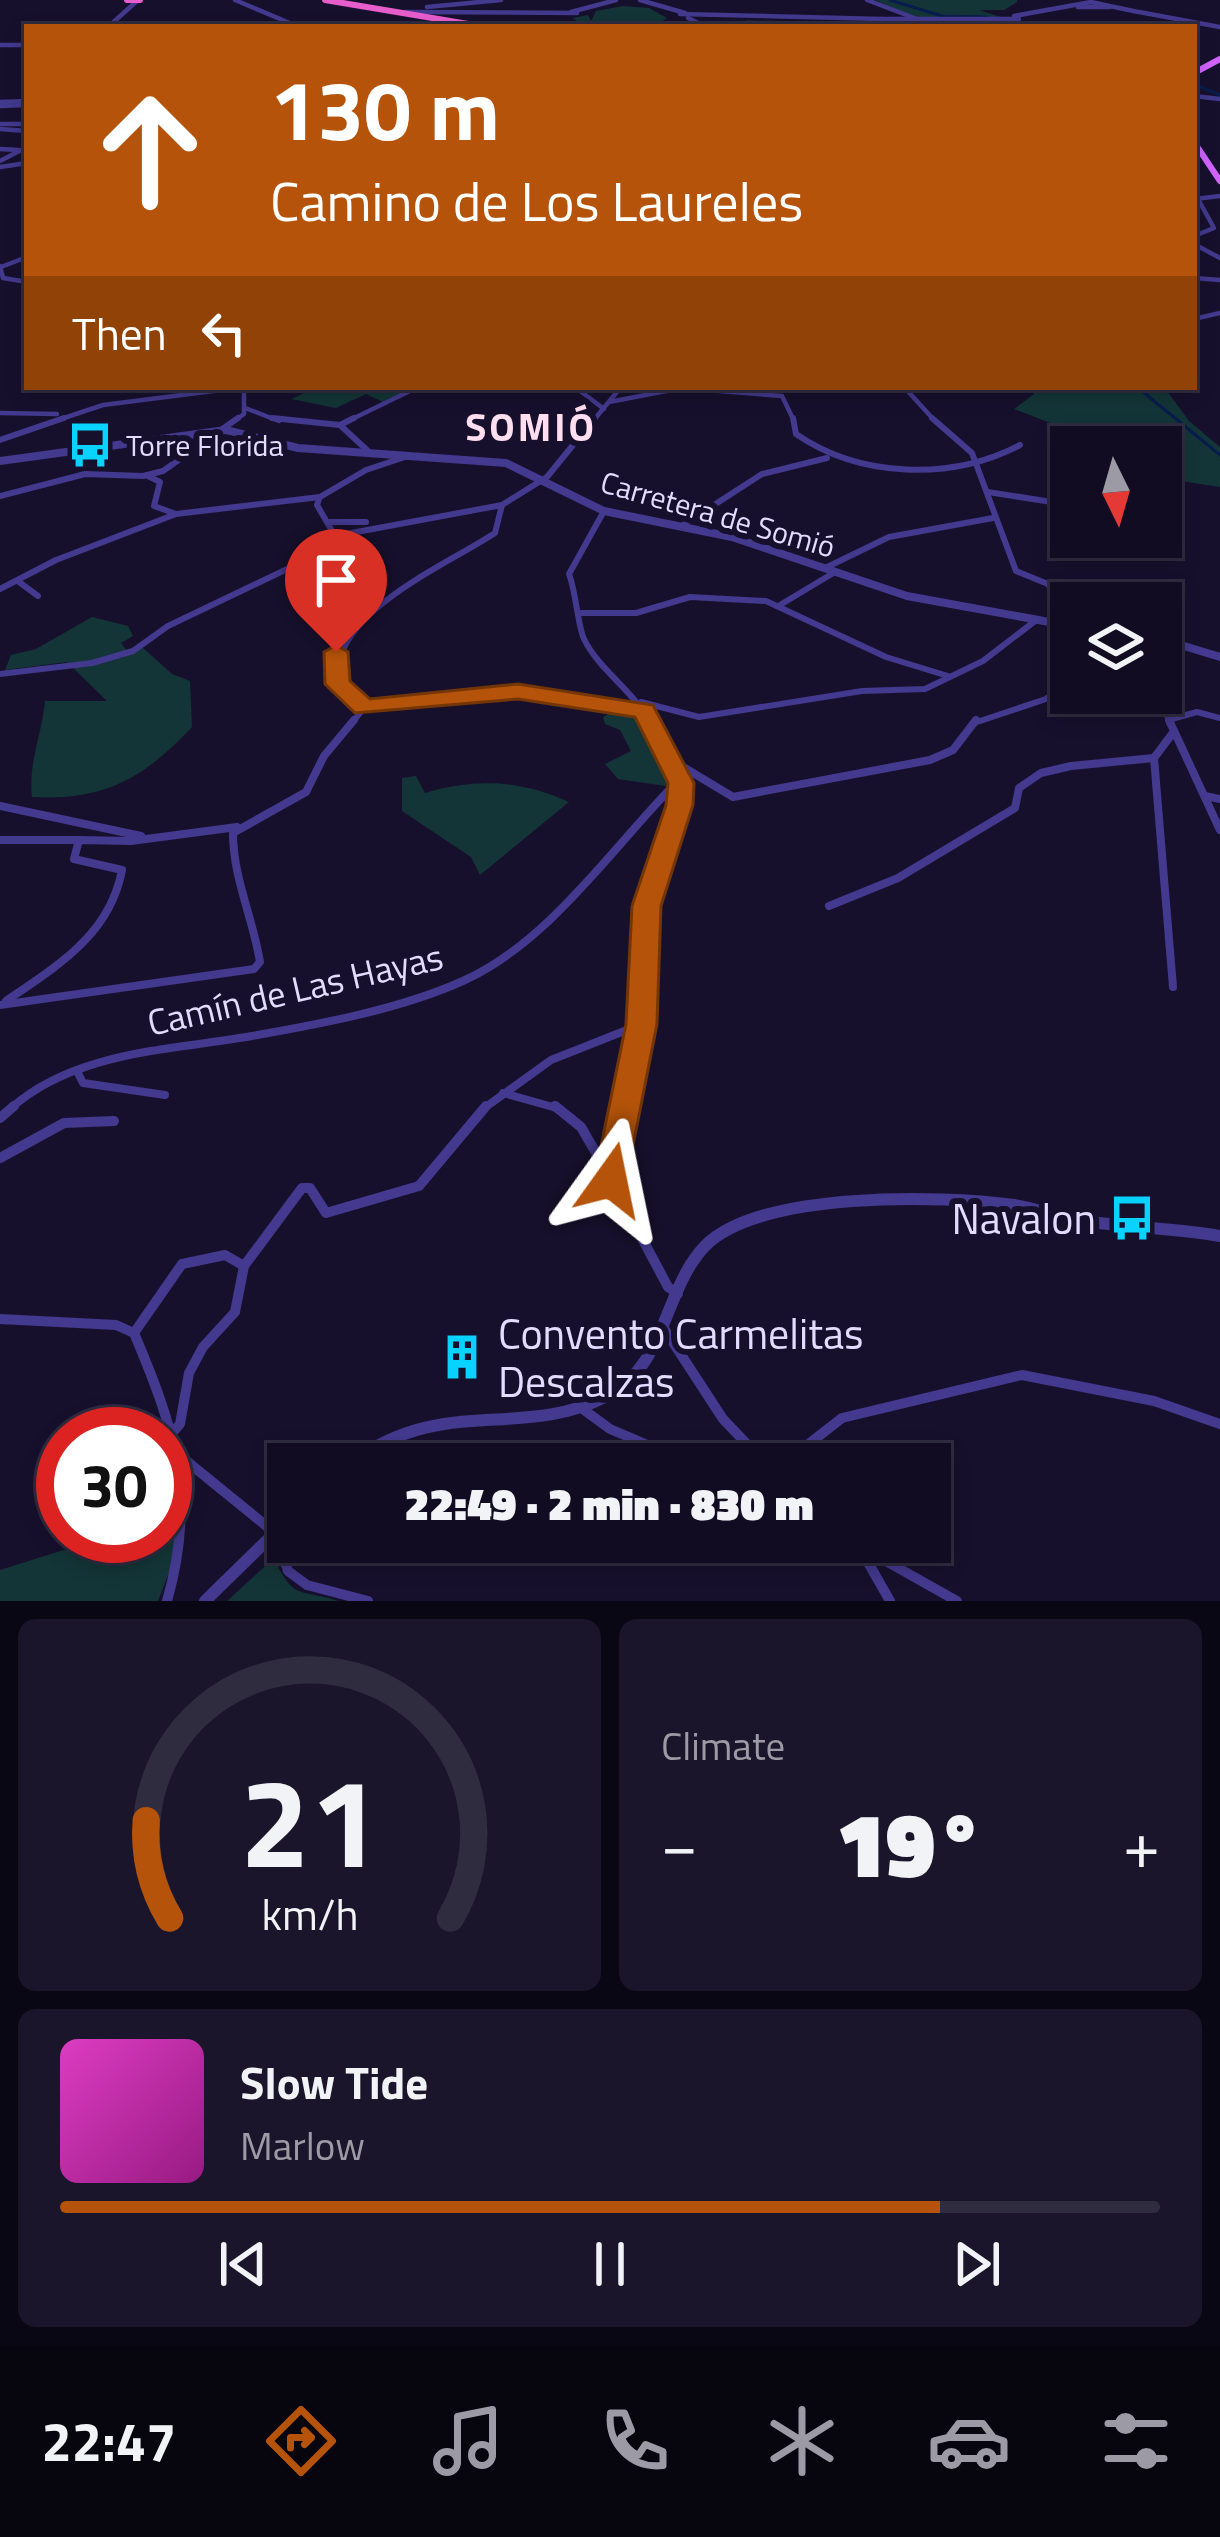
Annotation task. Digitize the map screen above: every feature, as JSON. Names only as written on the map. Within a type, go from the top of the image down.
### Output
[{"type":"highway","points":[[127,1],[139,0]]},
{"type":"highway","points":[[325,0],[468,24]]},
{"type":"main road","points":[[1197,135],[1220,169]]},
{"type":"main road","points":[[1197,146],[1220,181]]},
{"type":"street","points":[[235,0],[297,24]]},
{"type":"street","points":[[418,13],[501,0]]},
{"type":"street","points":[[418,13],[570,13],[616,0]]},
{"type":"street","points":[[640,0],[688,15],[897,20],[1020,17],[1105,4],[1220,27]]},
{"type":"street","points":[[867,0],[918,20]]},
{"type":"street","points":[[1105,4],[1136,10]]},
{"type":"street","points":[[688,15],[702,24]]},
{"type":"street","points":[[0,149],[23,149]]},
{"type":"street","points":[[2,165],[23,149]]},
{"type":"street","points":[[1197,201],[1214,228],[1197,238]]},
{"type":"street","points":[[1,266],[2,278]]},
{"type":"street","points":[[0,440],[71,413],[127,400],[218,390]]},
{"type":"street","points":[[0,496],[85,474],[159,476],[238,420],[245,408],[245,390]]},
{"type":"street","points":[[245,408],[292,424],[340,425],[412,390]]},
{"type":"street","points":[[580,390],[606,405],[673,390]]},
{"type":"street","points":[[0,674],[92,663],[133,651],[168,626],[306,560],[334,536],[379,524],[502,505],[555,469],[618,390]]},
{"type":"street","points":[[709,390],[776,395],[789,401],[796,434],[829,457],[876,472],[977,465],[1020,445]]},
{"type":"street","points":[[909,390],[969,448],[1016,571],[1050,588]]},
{"type":"street","points":[[0,413],[71,413]]},
{"type":"street","points":[[238,420],[256,415]]},
{"type":"street","points":[[340,425],[368,452]]},
{"type":"street","name":"Carretera de Somió","points":[[0,461],[226,430],[298,448],[506,463],[604,511],[683,525],[907,596],[1050,623]]},
{"type":"street","points":[[0,590],[56,560],[176,514],[320,497],[382,463],[412,454]]},
{"type":"street","points":[[683,525],[761,474],[829,457]]},
{"type":"street","points":[[555,469],[562,490]]},
{"type":"street","points":[[144,527],[154,506],[159,476]]},
{"type":"street","points":[[988,492],[1050,502]]},
{"type":"street","points":[[320,497],[316,505],[334,536]]},
{"type":"street","points":[[364,708],[338,684],[336,652],[358,623],[495,532],[502,505]]},
{"type":"street","points":[[154,506],[176,514]]},
{"type":"street","points":[[604,511],[568,574],[581,613],[583,638],[641,706],[678,774],[679,805],[646,906],[642,1024],[611,1180]]},
{"type":"street","points":[[780,605],[889,537],[993,518]]},
{"type":"street","points":[[330,523],[379,524]]},
{"type":"street","points":[[19,582],[38,596]]},
{"type":"street","points":[[581,613],[636,613],[690,597],[780,605],[886,657],[949,676]]},
{"type":"street","points":[[0,840],[148,838],[237,827],[306,792],[324,756],[364,708],[518,692],[714,716],[862,691],[925,688],[982,661],[1035,621]]},
{"type":"street","points":[[1182,645],[1220,657]]},
{"type":"street","points":[[670,758],[734,797],[787,783],[851,778],[953,750],[978,717],[1050,696]]},
{"type":"street","points":[[1168,720],[1197,712],[1220,718]]},
{"type":"street","points":[[1167,714],[1220,830]]},
{"type":"street","points":[[1172,734],[1154,758],[1163,821],[1161,862],[1174,945],[1173,987]]},
{"type":"street","points":[[829,906],[898,878],[1015,808],[1018,788],[1041,773],[1154,758]]},
{"type":"street","name":"Camín de Las Hayas","points":[[0,1118],[12,1103],[48,1081],[77,1071],[284,1030],[465,980],[491,966],[531,930],[673,787],[678,774]]},
{"type":"street","points":[[1205,796],[1220,799]]},
{"type":"street","points":[[0,806],[148,838]]},
{"type":"street","points":[[0,1005],[254,969],[260,962],[255,920],[231,854],[237,827]]},
{"type":"street","points":[[0,1005],[90,939],[121,883],[122,870],[74,859],[79,840]]},
{"type":"street","points":[[183,1407],[189,1373],[203,1347],[235,1312],[244,1290],[244,1266],[302,1188],[310,1188],[326,1213],[418,1186],[471,1118],[502,1093],[551,1060],[610,1041],[642,1024]]},
{"type":"street","points":[[77,1071],[83,1083],[165,1095]]},
{"type":"street","points":[[502,1093],[540,1097],[570,1112],[668,1287],[679,1294]]},
{"type":"street","points":[[0,1158],[64,1123],[114,1121]]},
{"type":"street","points":[[376,1443],[432,1421],[579,1406],[625,1384],[663,1327],[704,1247],[747,1219],[842,1204],[1008,1204],[1081,1221],[1220,1236]]},
{"type":"street","points":[[134,1333],[182,1264],[225,1255],[244,1266]]},
{"type":"street","points":[[0,1318],[116,1324],[134,1333],[163,1407]]},
{"type":"street","points":[[663,1327],[723,1418],[746,1443]]},
{"type":"street","points":[[810,1443],[842,1418],[1022,1375],[1154,1401],[1220,1424]]},
{"type":"street","points":[[579,1406],[610,1429],[643,1443]]},
{"type":"street","points":[[192,1466],[267,1527]]},
{"type":"street","points":[[205,1601],[267,1540]]},
{"type":"street","points":[[167,1601],[178,1563]]},
{"type":"street","points":[[285,1563],[307,1585],[368,1601]]},
{"type":"street","points":[[867,1563],[890,1601]]},
{"type":"street","points":[[887,1563],[957,1601]]},
{"type":"green space","points":[[875,0],[1017,2],[1004,10],[979,10],[1004,18],[922,20]]},
{"type":"green space","points":[[649,8],[667,18],[655,24],[585,24],[572,18],[588,15],[591,21],[596,11]]},
{"type":"green space","points":[[745,20],[891,24],[752,24]]},
{"type":"green space","points":[[1010,20],[1024,24],[891,24]]},
{"type":"green space","points":[[311,390],[408,390],[383,402],[366,394],[336,408],[291,399]]},
{"type":"green space","points":[[1032,390],[1166,390],[1189,421],[1220,447],[1220,487],[1182,481],[1182,426],[1058,426],[1014,409],[1034,394]]},
{"type":"green space","points":[[92,617],[128,626],[133,636],[121,643],[127,651],[142,647],[172,674],[190,681],[192,727],[156,760],[121,783],[80,795],[32,797],[45,701],[107,701],[67,662],[5,670],[11,655],[36,649]]},
{"type":"green space","points":[[616,710],[644,710],[678,774],[672,787],[618,779],[605,764],[631,751],[620,730],[605,724],[603,717]]},
{"type":"green space","points":[[416,776],[425,793],[498,784],[533,789],[569,802],[480,875],[471,857],[402,811],[402,778]]},
{"type":"green space","points":[[36,1559],[36,1563],[173,1563],[158,1601],[0,1601],[0,1570]]},
{"type":"green space","points":[[269,1563],[276,1563],[292,1587],[338,1601],[227,1601]]},
{"type":"waterway","points":[[890,0],[942,16],[987,17]]},
{"type":"waterway","points":[[1197,85],[1220,95]]},
{"type":"waterway","points":[[1141,390],[1220,455]]},
{"type":"place","name":"Torre Florida","points":[[90,445]]},
{"type":"place","name":"Navalon","points":[[1132,1218]]},
{"type":"place","name":"Convento Carmelitas Descalzas","points":[[462,1357]]},
{"type":"district","name":"SOMIÓ","points":[[531,426]]},
{"type":"route","points":[[336,652],[333,665],[338,684],[364,708],[464,694],[532,692],[616,710],[644,710],[670,758],[681,783],[679,805],[646,906],[642,1024],[611,1180]]}]
